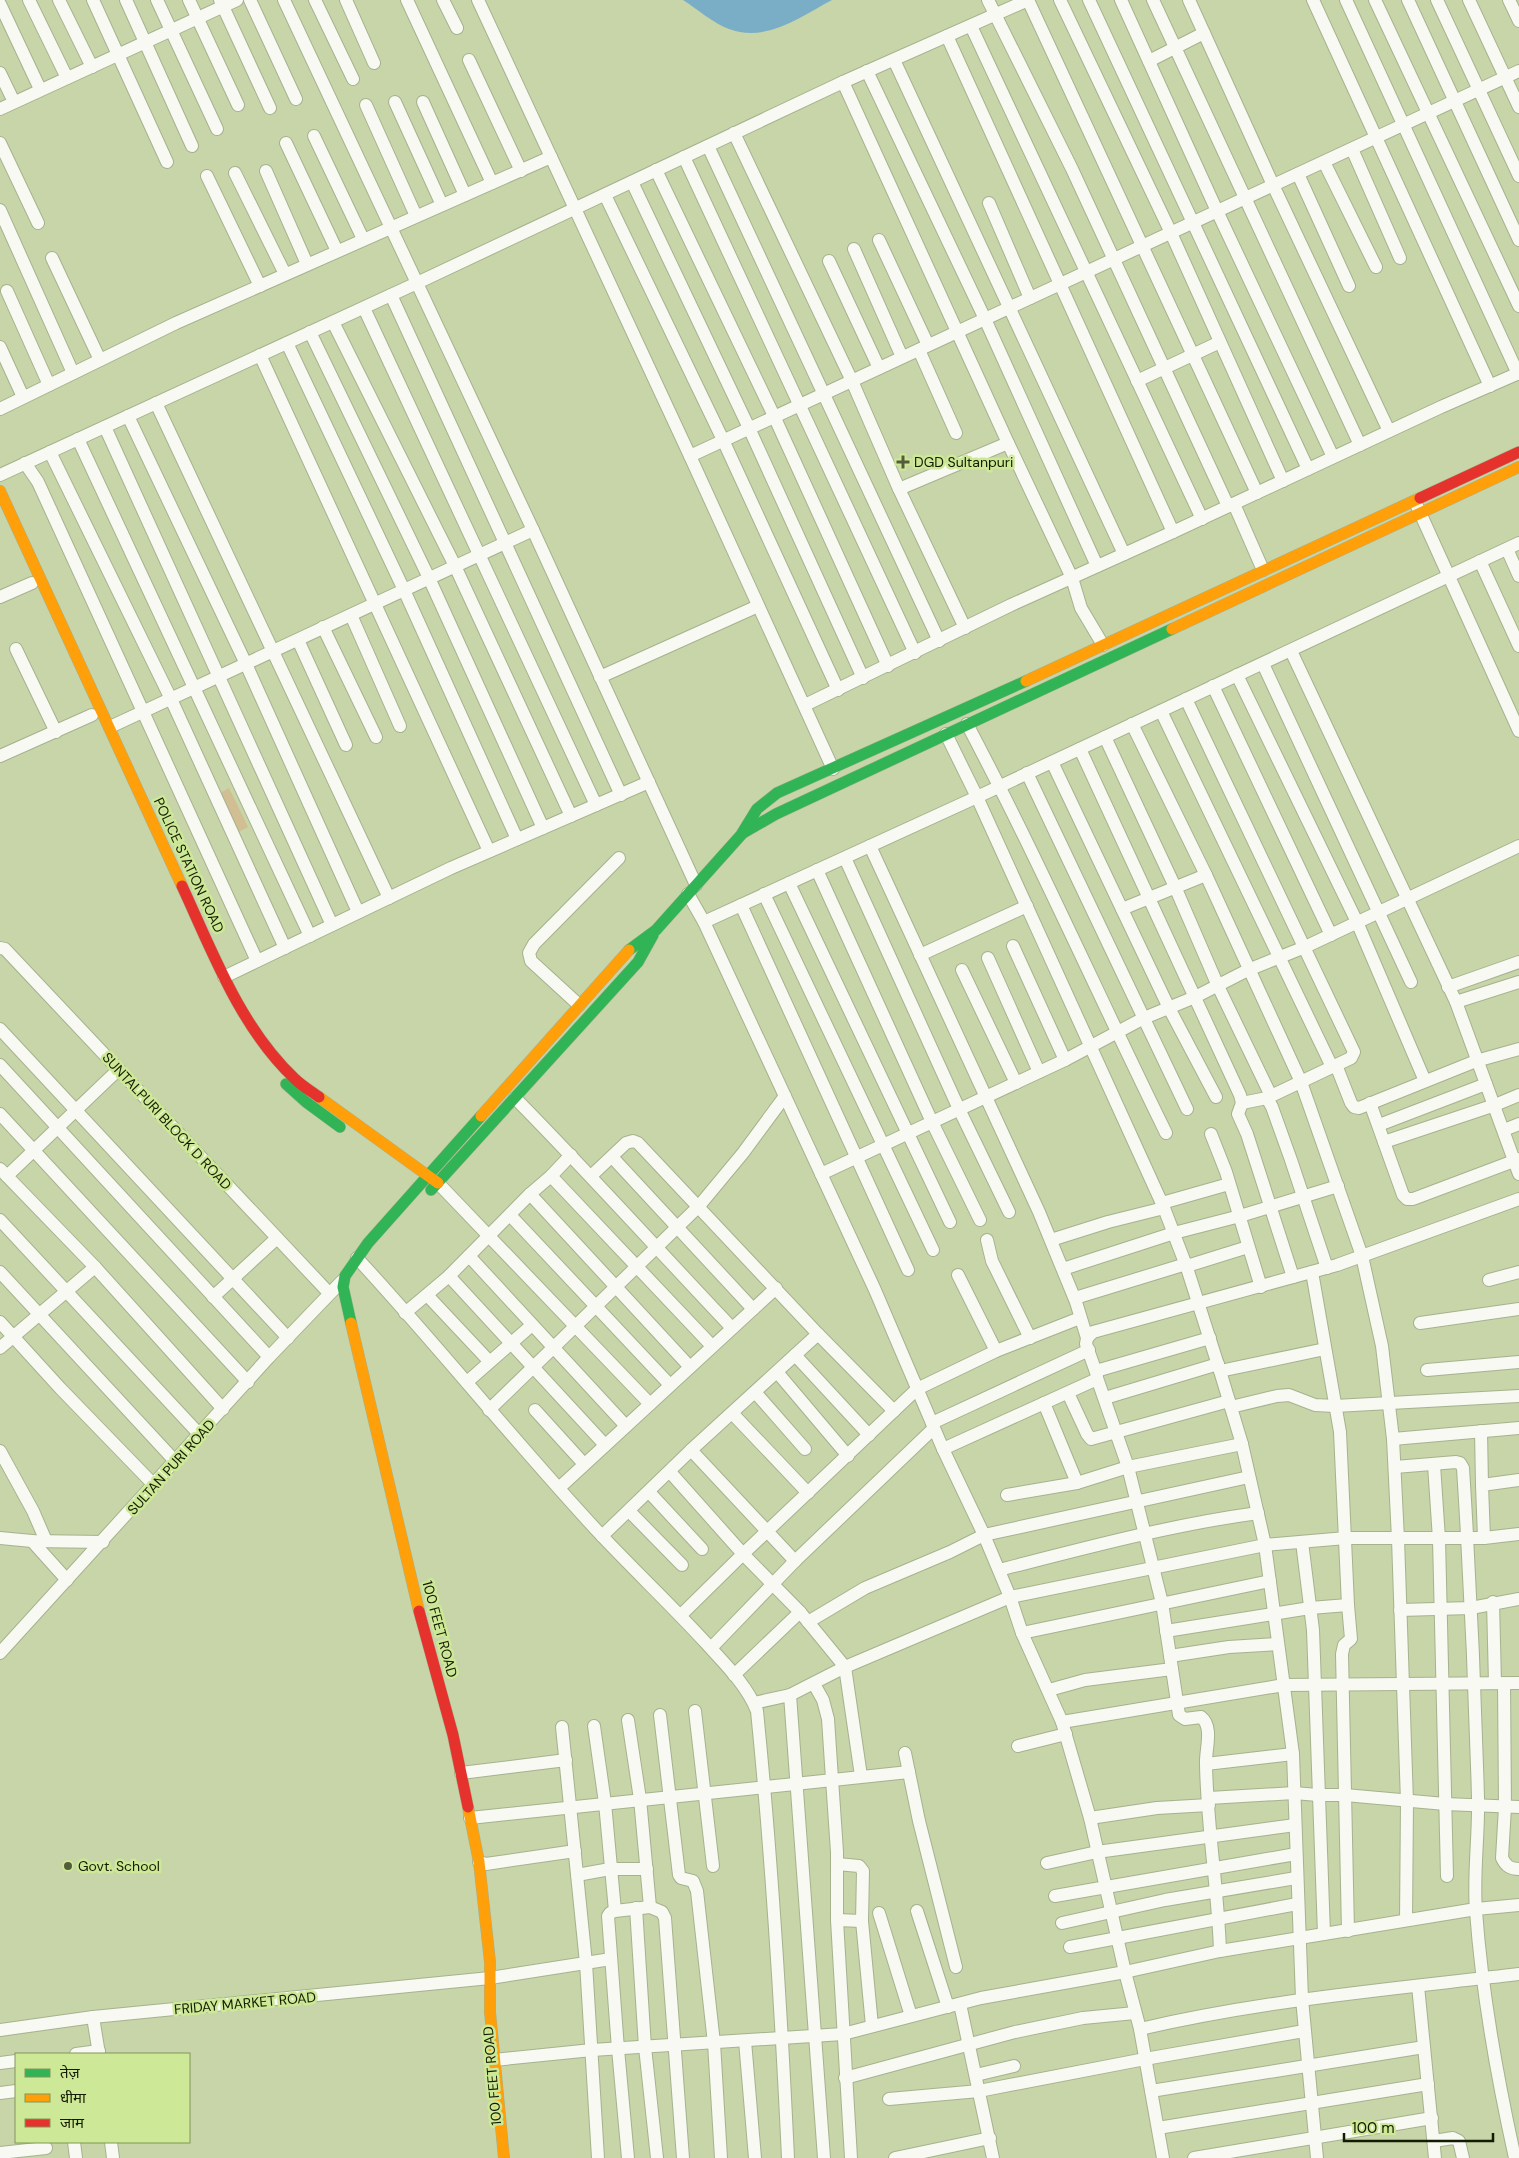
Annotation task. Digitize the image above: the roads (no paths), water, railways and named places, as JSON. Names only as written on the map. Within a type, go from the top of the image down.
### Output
[{"type":"street","points":[[29,0],[67,78]]},
{"type":"street","points":[[59,0],[92,67]]},
{"type":"street","points":[[93,0],[167,162]]},
{"type":"street","points":[[126,0],[192,146]]},
{"type":"street","points":[[157,0],[217,128]]},
{"type":"street","points":[[189,0],[238,105]]},
{"type":"street","points":[[0,109],[198,18],[222,3],[237,0]]},
{"type":"street","points":[[250,0],[296,99]]},
{"type":"street","points":[[284,0],[650,782],[704,922],[875,1290],[943,1449],[984,1535],[1010,1596],[1022,1633],[1049,1690],[1064,1728],[1090,1818],[1116,1937],[1140,2029],[1163,2158]]},
{"type":"street","points":[[315,0],[353,79]]},
{"type":"street","points":[[346,0],[374,63]]},
{"type":"street","points":[[407,0],[492,182]]},
{"type":"street","points":[[443,0],[457,28]]},
{"type":"street","points":[[478,0],[833,769]]},
{"type":"street","points":[[988,0],[1115,259],[1263,570]]},
{"type":"street","points":[[0,475],[391,296],[843,82],[1028,0],[1257,493]]},
{"type":"street","points":[[1060,0],[1171,233],[1283,481]]},
{"type":"street","points":[[1089,0],[1308,469]]},
{"type":"street","points":[[1121,0],[1217,211],[1333,458]]},
{"type":"street","points":[[1153,0],[1360,445]]},
{"type":"street","points":[[1189,0],[1273,185],[1389,431]]},
{"type":"street","points":[[1313,0],[1490,386]]},
{"type":"street","points":[[805,705],[1072,578],[1389,431],[1518,374],[1346,0]]},
{"type":"street","points":[[1375,0],[1519,306]]},
{"type":"street","points":[[1408,0],[1519,240]]},
{"type":"street","points":[[1437,0],[1519,176]]},
{"type":"street","points":[[1469,0],[1519,107]]},
{"type":"street","points":[[1509,0],[1519,21]]},
{"type":"street","points":[[222,3],[270,108]]},
{"type":"street","points":[[0,4],[40,89]]},
{"type":"street","points":[[971,26],[1202,519]]},
{"type":"street","points":[[1149,61],[1204,33]]},
{"type":"street","points":[[947,36],[1173,532]]},
{"type":"street","points":[[469,60],[520,171]]},
{"type":"street","points":[[894,60],[1124,554]]},
{"type":"street","points":[[868,71],[985,319],[1098,566]]},
{"type":"street","points":[[690,456],[1519,71]]},
{"type":"street","points":[[0,73],[14,102]]},
{"type":"street","points":[[843,82],[1008,443],[1072,578],[1081,608],[1102,646]]},
{"type":"street","points":[[395,102],[442,205]]},
{"type":"street","points":[[423,102],[465,195]]},
{"type":"street","points":[[366,105],[416,216]]},
{"type":"street","points":[[734,133],[852,381],[899,489],[965,628]]},
{"type":"street","points":[[314,136],[363,239]]},
{"type":"street","points":[[0,143],[38,223]]},
{"type":"street","points":[[286,144],[337,251]]},
{"type":"street","points":[[708,146],[939,641]]},
{"type":"street","points":[[1352,149],[1400,258]]},
{"type":"street","points":[[0,409],[100,360],[307,264],[551,157]]},
{"type":"street","points":[[684,157],[915,652]]},
{"type":"street","points":[[1324,162],[1376,267]]},
{"type":"street","points":[[656,170],[774,416],[888,666]]},
{"type":"street","points":[[266,172],[307,264]]},
{"type":"street","points":[[236,173],[286,274]]},
{"type":"street","points":[[1298,174],[1350,286]]},
{"type":"street","points":[[207,176],[260,286]]},
{"type":"street","points":[[632,182],[749,428],[863,678]]},
{"type":"street","points":[[605,195],[722,440],[838,690]]},
{"type":"street","points":[[989,203],[1030,298]]},
{"type":"street","points":[[0,210],[73,373]]},
{"type":"street","points":[[879,240],[924,347],[956,433]]},
{"type":"street","points":[[854,249],[902,357]]},
{"type":"street","points":[[52,258],[100,360]]},
{"type":"street","points":[[829,261],[879,368]]},
{"type":"street","points":[[7,292],[49,385]]},
{"type":"street","points":[[391,296],[621,795]]},
{"type":"street","points":[[364,308],[596,805]]},
{"type":"street","points":[[333,322],[455,566],[571,816]]},
{"type":"street","points":[[310,332],[429,578],[543,828]]},
{"type":"street","points":[[1138,381],[1220,342]]},
{"type":"street","points":[[287,343],[404,590],[517,839]]},
{"type":"street","points":[[0,347],[23,397]]},
{"type":"street","points":[[260,355],[489,851]]},
{"type":"street","points":[[156,403],[389,898]]},
{"type":"street","points":[[128,416],[246,664],[358,912]]},
{"type":"street","points":[[105,427],[332,925]]},
{"type":"street","points":[[78,439],[310,936]]},
{"type":"street","points":[[899,489],[1008,443]]},
{"type":"street","points":[[50,452],[171,699],[285,948]]},
{"type":"street","points":[[430,1187],[579,1005],[628,951],[656,930],[741,835],[757,810],[777,793],[1102,646],[1519,452]]},
{"type":"street","points":[[25,463],[38,482],[257,961]]},
{"type":"street","points":[[741,835],[776,814],[1519,468]]},
{"type":"street","name":"POLICE STATION ROAD","points":[[0,491],[236,1002],[258,1036],[295,1079],[430,1187]]},
{"type":"street","points":[[1414,500],[1519,731]]},
{"type":"street","name":"POLICE STATION ROAD","points":[[0,515],[230,1012]]},
{"type":"street","points":[[110,728],[533,530]]},
{"type":"street","points":[[704,922],[1291,651],[1519,543]]},
{"type":"street","points":[[1507,549],[1519,576]]},
{"type":"street","points":[[1480,561],[1519,646]]},
{"type":"street","points":[[0,597],[32,583]]},
{"type":"street","points":[[600,677],[758,606]]},
{"type":"street","points":[[351,615],[400,726]]},
{"type":"street","points":[[323,628],[376,737]]},
{"type":"street","points":[[298,640],[346,745]]},
{"type":"street","points":[[16,650],[56,732]]},
{"type":"street","points":[[1291,651],[1456,1002],[1476,1061],[1517,1160],[1519,1174]]},
{"type":"street","points":[[1262,664],[1411,982]]},
{"type":"street","points":[[1237,676],[1358,922],[1425,1081]]},
{"type":"street","points":[[1213,686],[1331,935]]},
{"type":"street","points":[[1186,699],[1354,1052],[1351,1058],[1269,1097],[1242,1103]]},
{"type":"street","points":[[1161,711],[1354,1107],[1359,1108],[1476,1061],[1519,1049]]},
{"type":"street","points":[[0,756],[92,715]]},
{"type":"street","points":[[967,724],[1000,786],[1075,938],[1116,1032],[1166,1133]]},
{"type":"street","points":[[1132,724],[1206,875],[1301,1082],[1362,1256],[1382,1346],[1395,1467],[1407,1802],[1406,1920]]},
{"type":"street","points":[[946,734],[977,797],[1163,1206],[1199,1304],[1242,1444],[1265,1545],[1293,1754],[1298,1938],[1304,2031],[1317,2158]]},
{"type":"street","points":[[1105,737],[1176,889],[1269,1097],[1327,1268]]},
{"type":"street","points":[[1080,749],[1240,1094],[1242,1103],[1238,1114],[1247,1134],[1293,1278]]},
{"type":"street","points":[[1052,762],[1169,1008],[1216,1097]]},
{"type":"street","points":[[1027,773],[1187,1109]]},
{"type":"street","points":[[224,977],[489,851],[650,782]]},
{"type":"street","points":[[870,846],[1052,1240],[1075,1298],[1096,1374],[1128,1467],[1162,1603],[1179,1715],[1182,1719],[1201,1718],[1206,1720],[1208,1727],[1206,1764],[1209,1836],[1219,1918],[1220,1951]]},
{"type":"street","points":[[821,1174],[1065,1060],[1144,1018],[1195,997],[1248,970],[1305,947],[1519,846]]},
{"type":"street","points":[[579,1005],[531,961],[529,953],[534,944],[619,858]]},
{"type":"street","points":[[845,858],[959,1110],[1009,1212]]},
{"type":"street","points":[[817,870],[932,1122],[980,1220]]},
{"type":"street","points":[[1122,909],[1176,889],[1206,875]]},
{"type":"street","points":[[788,883],[950,1222]]},
{"type":"street","points":[[764,894],[933,1250]]},
{"type":"street","points":[[741,905],[908,1270]]},
{"type":"street","points":[[920,955],[1027,906]]},
{"type":"street","points":[[430,1187],[515,1098],[638,962],[656,930]]},
{"type":"street","points":[[1013,946],[1065,1060]]},
{"type":"street","name":"SUNTALPURI BLOCK D ROAD","points":[[3,948],[329,1293]]},
{"type":"street","points":[[988,958],[1039,1072]]},
{"type":"street","points":[[1448,987],[1519,962]]},
{"type":"street","points":[[962,970],[1016,1082]]},
{"type":"street","points":[[1456,1002],[1519,982]]},
{"type":"street","points":[[0,1029],[288,1338]]},
{"type":"street","points":[[240,1029],[270,1069],[306,1102],[353,1136]]},
{"type":"street","points":[[0,1065],[270,1358]]},
{"type":"street","points":[[119,1069],[34,1150],[3,1173],[95,1267],[224,1409]]},
{"type":"street","points":[[1379,1125],[1486,1084]]},
{"type":"street","points":[[1384,1142],[1495,1105],[1519,1095]]},
{"type":"street","points":[[489,1410],[699,1206],[743,1153],[785,1096]]},
{"type":"street","points":[[515,1098],[591,1176],[732,1328]]},
{"type":"street","points":[[1370,1103],[1403,1195],[1407,1199],[1413,1199],[1517,1160]]},
{"type":"street","points":[[0,1114],[248,1382]]},
{"type":"street","points":[[1504,1130],[1519,1124]]},
{"type":"street","points":[[1211,1134],[1240,1216],[1261,1287]]},
{"type":"street","points":[[591,1176],[613,1158],[626,1143],[633,1141],[638,1143],[818,1334],[894,1411]]},
{"type":"street","points":[[405,1313],[449,1276],[571,1155]]},
{"type":"street","points":[[613,1158],[752,1309]]},
{"type":"street","points":[[551,1176],[712,1346]]},
{"type":"street","points":[[360,1261],[368,1243],[416,1182],[430,1187],[490,1236],[650,1404]]},
{"type":"street","points":[[1052,1240],[1229,1184]]},
{"type":"street","points":[[1063,1269],[1174,1233],[1240,1216],[1338,1186]]},
{"type":"street","points":[[530,1194],[690,1367]]},
{"type":"street","points":[[711,1648],[794,1561],[933,1426],[1088,1344],[1093,1332],[1327,1268],[1519,1199]]},
{"type":"street","points":[[510,1215],[670,1385]]},
{"type":"street","points":[[0,1220],[200,1435]]},
{"type":"street","points":[[213,1297],[277,1238]]},
{"type":"street","points":[[344,1278],[360,1261],[374,1253],[387,1240]]},
{"type":"street","points":[[987,1240],[992,1261],[1030,1338]]},
{"type":"street","points":[[1075,1298],[1248,1247]]},
{"type":"street","points":[[469,1256],[626,1426]]},
{"type":"street","points":[[360,1261],[467,1382],[489,1410],[602,1536],[681,1615],[711,1648],[754,1703],[757,1711],[764,1786],[782,2038],[788,2158]]},
{"type":"street","points":[[0,1348],[95,1267]]},
{"type":"street","points":[[0,1272],[175,1461]]},
{"type":"street","points":[[1312,1272],[1340,1432],[1346,1538],[1351,1639],[1342,1650],[1348,1931]]},
{"type":"street","points":[[1490,1280],[1519,1272]]},
{"type":"street","points":[[958,1275],[996,1351]]},
{"type":"street","points":[[449,1276],[605,1445]]},
{"type":"street","name":"SULTAN PURI ROAD","points":[[0,1653],[344,1278]]},
{"type":"street","name":"100 FEET ROAD","points":[[344,1278],[416,1603],[453,1735],[479,1862],[490,1978],[490,2012],[500,2060],[515,2158]]},
{"type":"street","points":[[559,1488],[776,1288]]},
{"type":"street","points":[[427,1295],[489,1361]]},
{"type":"street","points":[[1420,1323],[1519,1308]]},
{"type":"street","points":[[681,1615],[917,1389],[996,1351],[1080,1318]]},
{"type":"street","points":[[0,1322],[60,1388],[154,1485]]},
{"type":"street","points":[[467,1382],[532,1325]]},
{"type":"street","points":[[602,1536],[691,1450],[818,1334]]},
{"type":"street","points":[[943,1449],[1068,1393],[1096,1374],[1210,1338]]},
{"type":"street","points":[[1104,1398],[1219,1367],[1325,1349]]},
{"type":"street","points":[[795,1356],[869,1435]]},
{"type":"street","points":[[1428,1370],[1519,1362]]},
{"type":"street","points":[[777,1372],[848,1456]]},
{"type":"street","points":[[755,1392],[805,1448]]},
{"type":"street","points":[[1068,1393],[1091,1439],[1116,1431],[1230,1404],[1277,1396],[1289,1395],[1315,1405],[1335,1406],[1519,1396]]},
{"type":"street","points":[[1044,1403],[1077,1483]]},
{"type":"street","points":[[535,1410],[584,1464]]},
{"type":"street","points":[[732,1413],[808,1493]]},
{"type":"street","points":[[1393,1439],[1519,1428]]},
{"type":"street","points":[[1481,1431],[1484,1538]]},
{"type":"street","points":[[1007,1495],[1077,1483],[1128,1467],[1242,1444]]},
{"type":"street","points":[[0,1450],[33,1511],[46,1541]]},
{"type":"street","points":[[691,1450],[794,1561]]},
{"type":"street","points":[[1395,1467],[1460,1463],[1462,1468],[1475,1683],[1478,1806],[1476,1909],[1483,1978],[1496,2065],[1515,2158]]},
{"type":"street","points":[[1434,1465],[1439,1539],[1447,1876]]},
{"type":"street","points":[[670,1472],[743,1554],[800,1612],[845,1668],[861,1776]]},
{"type":"street","points":[[808,1622],[865,1588],[950,1552],[984,1535],[1249,1477]]},
{"type":"street","points":[[1482,1485],[1519,1480]]},
{"type":"street","points":[[649,1492],[702,1549]]},
{"type":"street","points":[[629,1511],[682,1565]]},
{"type":"street","points":[[999,1570],[1201,1520],[1258,1512]]},
{"type":"street","points":[[754,1703],[790,1696],[845,1668],[1010,1596],[1265,1545],[1346,1538],[1398,1540],[1484,1538],[1519,1534]]},
{"type":"street","points":[[0,1538],[32,1541],[103,1542]]},
{"type":"street","points":[[32,1541],[67,1580]]},
{"type":"street","points":[[1302,1542],[1313,1630],[1324,1934]]},
{"type":"street","points":[[1022,1633],[1270,1581]]},
{"type":"street","points":[[1400,1610],[1471,1608],[1493,1602],[1519,1599]]},
{"type":"street","points":[[1493,1602],[1500,1683],[1505,1807],[1502,1858],[1505,1865],[1513,1869],[1519,1869]]},
{"type":"street","points":[[1166,1631],[1274,1613],[1348,1605]]},
{"type":"street","points":[[734,1675],[800,1612]]},
{"type":"street","points":[[1170,1656],[1228,1647],[1278,1644]]},
{"type":"street","points":[[1049,1690],[1085,1680],[1172,1669]]},
{"type":"street","points":[[1018,1746],[1064,1728],[1177,1701],[1284,1685],[1519,1683]]},
{"type":"street","points":[[814,1684],[823,1700],[828,1719],[837,1864],[837,1920],[842,2034],[851,2158]]},
{"type":"street","points":[[790,1696],[824,2158]]},
{"type":"street","points":[[695,1711],[713,1866]]},
{"type":"street","points":[[660,1715],[679,1875],[681,1878],[693,1881],[697,1891],[714,2043],[722,2158]]},
{"type":"street","points":[[628,1720],[640,1799],[650,1907]]},
{"type":"street","points":[[562,1726],[586,1963],[598,2158]]},
{"type":"street","points":[[594,1726],[605,1803],[615,1911]]},
{"type":"street","points":[[904,1753],[956,1967]]},
{"type":"street","points":[[1206,1764],[1293,1754]]},
{"type":"street","points":[[461,1773],[566,1760]]},
{"type":"street","points":[[470,1818],[909,1772]]},
{"type":"street","points":[[1090,1818],[1157,1808],[1294,1793],[1345,1795],[1407,1802],[1519,1807]]},
{"type":"street","points":[[1047,1863],[1097,1852],[1295,1825]]},
{"type":"street","points":[[479,1862],[486,1864],[576,1851]]},
{"type":"street","points":[[1054,1896],[1296,1854]]},
{"type":"street","points":[[837,1864],[859,1866],[863,1871],[862,1921],[872,2026]]},
{"type":"street","points":[[578,1875],[610,1869],[646,1869]]},
{"type":"street","points":[[1062,1923],[1111,1911],[1215,1891],[1296,1878]]},
{"type":"street","points":[[1070,1947],[1297,1904]]},
{"type":"street","points":[[500,2060],[592,2050],[618,2050],[842,2034],[954,2005],[1125,1972],[1220,1951],[1476,1909],[1519,1905],[1519,1909]]},
{"type":"street","points":[[628,2158],[608,1916],[615,1911],[650,1907],[662,1912],[665,1918],[673,2046],[683,2158]]},
{"type":"street","points":[[636,1908],[645,2048],[657,2158]]},
{"type":"street","points":[[917,1911],[970,2044],[994,2158]]},
{"type":"street","points":[[879,1913],[911,2016]]},
{"type":"street","points":[[837,1920],[862,1921]]},
{"type":"street","name":"FRIDAY MARKET ROAD","points":[[0,2030],[93,2017],[490,1978],[611,1959]]},
{"type":"street","points":[[1140,2029],[1189,2017],[1302,1999],[1519,1974]]},
{"type":"street","points":[[1418,1986],[1435,2158]]},
{"type":"street","points":[[845,2078],[1014,2032],[1083,2018],[1135,2013]]},
{"type":"street","points":[[93,2017],[99,2053]]},
{"type":"street","points":[[889,2099],[979,2091],[1304,2031]]},
{"type":"street","points":[[745,2041],[755,2158]]},
{"type":"street","points":[[1151,2091],[1308,2068],[1424,2047]]},
{"type":"street","name":"100 FEET ROAD","points":[[500,2060],[504,2158]]},
{"type":"street","points":[[0,2063],[15,2061]]},
{"type":"street","points":[[976,2075],[1014,2066]]},
{"type":"street","points":[[1158,2128],[1428,2084]]},
{"type":"street","points":[[0,2093],[15,2091]]},
{"type":"street","points":[[1194,2158],[1432,2118]]},
{"type":"street","points":[[894,2158],[990,2138]]},
{"type":"street","points":[[1434,2141],[1453,2138],[1458,2142],[1463,2158]]},
{"type":"street","points":[[74,2143],[76,2158]]},
{"type":"street","points":[[111,2143],[113,2158]]},
{"type":"street","points":[[0,2153],[46,2149]]},
{"type":"water","points":[[683,0],[832,0],[782,26],[756,33],[729,29],[711,20]]},
{"type":"place","name":"DGD Sultanpuri","points":[[903,462]]},
{"type":"place","name":"Govt. School","points":[[68,1866]]}]
